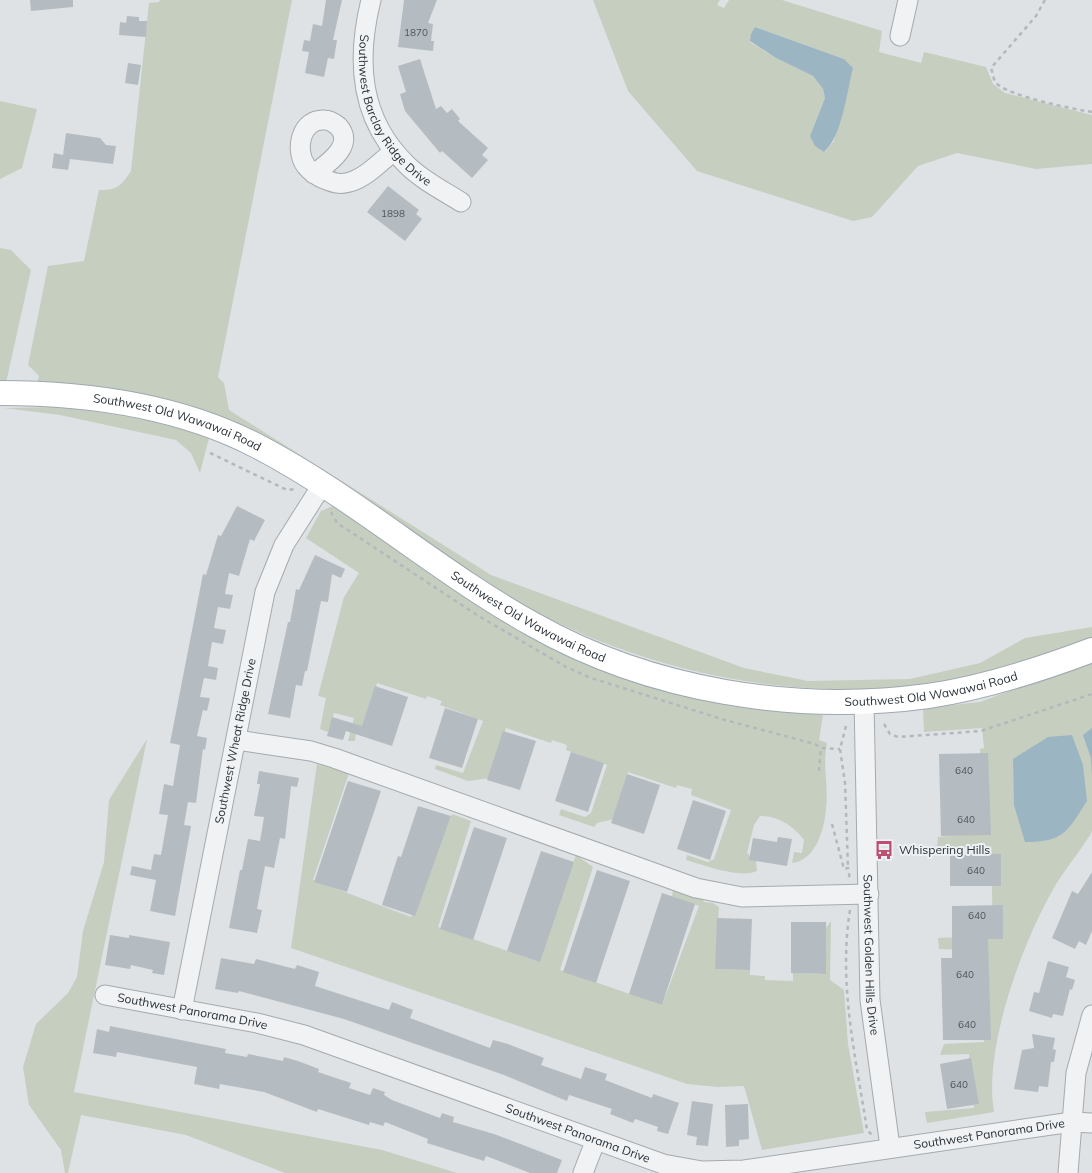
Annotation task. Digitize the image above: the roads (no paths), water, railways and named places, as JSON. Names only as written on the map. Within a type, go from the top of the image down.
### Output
[{"type":"main road","name":"Southwest Old Wawawai Road","points":[[0,394],[100,398],[171,413],[255,445],[312,487],[536,626],[581,648],[675,681],[726,692],[822,702],[864,701],[927,696],[972,687],[1014,677],[1092,650]]},
{"type":"street","name":"Southwest Barclay Ridge Drive","points":[[370,0],[362,47],[364,83],[374,117],[394,151],[425,180],[461,202]]},
{"type":"street","points":[[900,36],[908,0]]},
{"type":"street","points":[[314,174],[337,184],[351,182],[367,173],[394,151]]},
{"type":"street","name":"Southwest Wheat Ridge Drive","points":[[182,1010],[265,592],[284,545],[312,487]]},
{"type":"street","name":"Southwest Golden Hills Drive","points":[[864,701],[860,894],[870,1000],[890,1147]]},
{"type":"street","points":[[237,740],[312,752],[334,758],[696,888],[742,897],[860,894]]},
{"type":"street","name":"Southwest Panorama Drive","points":[[105,995],[304,1035],[595,1142],[663,1164],[702,1171],[744,1170],[890,1147],[1072,1122],[1092,1123]]},
{"type":"street","points":[[1068,1173],[1076,1073],[1092,1015]]},
{"type":"street","points":[[583,1173],[595,1142]]},
{"type":"water","points":[[755,27],[844,59],[853,68],[840,125],[830,145],[824,152],[815,146],[810,136],[825,98],[823,89],[813,76],[776,58],[750,41]]},
{"type":"water","points":[[1092,728],[1092,777],[1091,758],[1083,735]]},
{"type":"water","points":[[1072,735],[1083,765],[1087,801],[1069,828],[1063,833],[1048,840],[1025,842],[1014,805],[1013,759],[1048,737]]},
{"type":"place","name":"Whispering Hills","points":[[884,850]]}]
